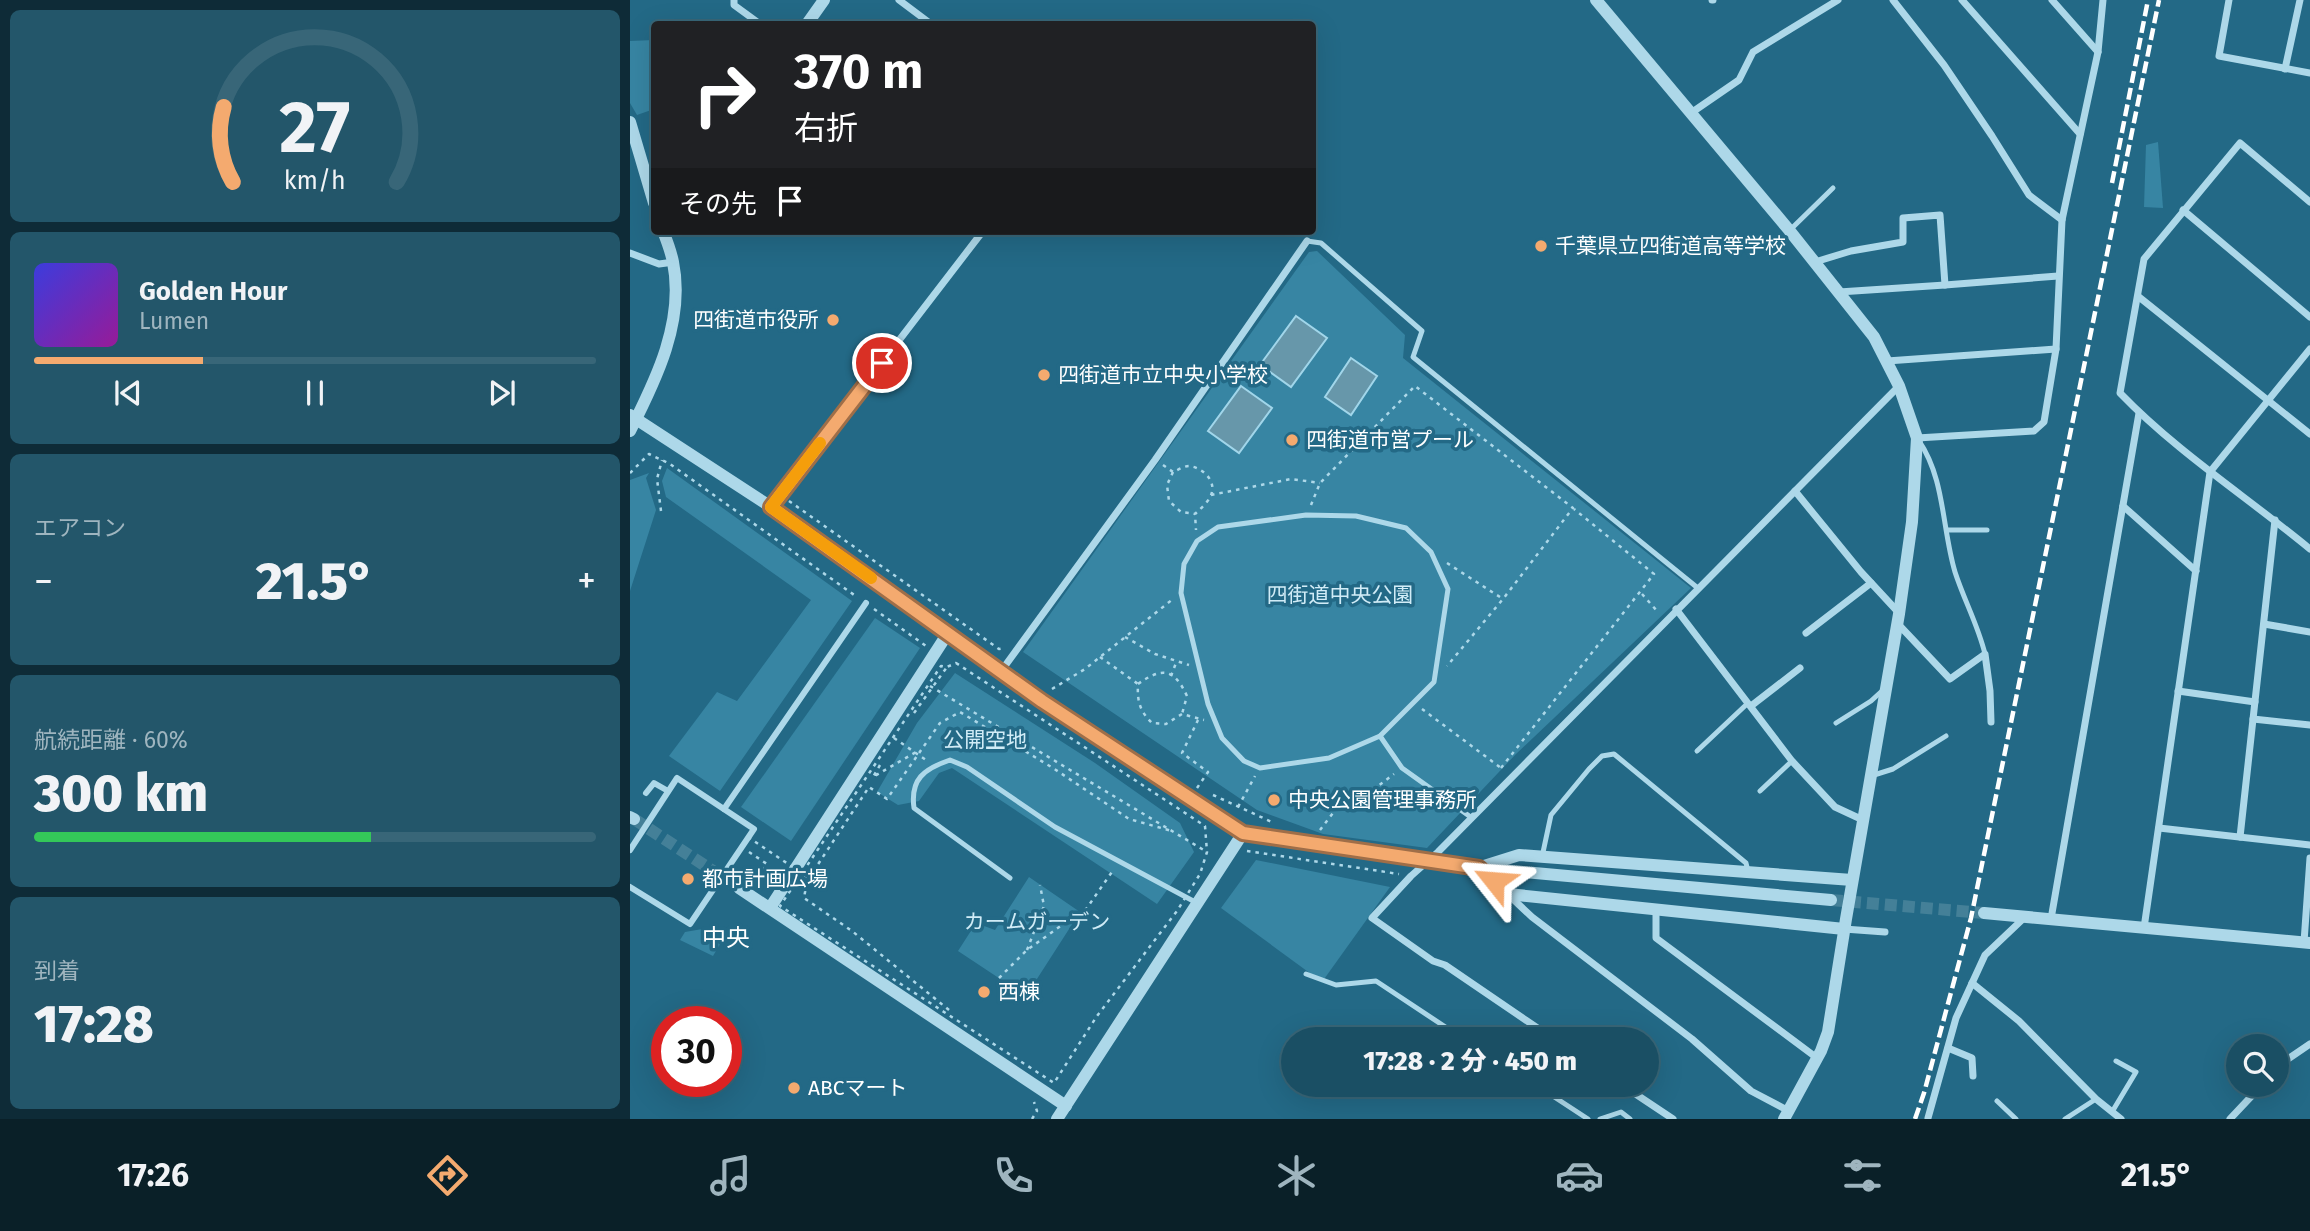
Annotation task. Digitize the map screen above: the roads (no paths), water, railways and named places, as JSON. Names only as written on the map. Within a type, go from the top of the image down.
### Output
[{"type":"street","points":[[734,0],[734,5],[756,21]]},
{"type":"street","points":[[809,21],[824,0]]},
{"type":"street","points":[[899,0],[927,21]]},
{"type":"street","points":[[1479,868],[1532,916],[1692,1039],[1751,1091],[1786,1115],[1828,1032],[1898,619],[1912,522],[1917,438],[1899,386],[1874,337],[1789,230],[1595,0]]},
{"type":"street","points":[[1691,113],[1740,80],[1753,52],[1838,0]]},
{"type":"street","points":[[1893,0],[1944,65],[2029,195],[2062,220]]},
{"type":"street","points":[[1962,0],[2080,134]]},
{"type":"street","points":[[2052,0],[2098,52]]},
{"type":"street","points":[[1917,438],[2034,431],[2044,422],[2056,348],[2062,220],[2098,52],[2103,0]]},
{"type":"street","points":[[2230,0],[2219,56],[2310,73]]},
{"type":"street","points":[[2285,69],[2300,0]]},
{"type":"street","points":[[630,122],[651,193]]},
{"type":"street","points":[[2310,202],[2240,143],[2144,259],[2120,393],[2139,413],[2210,472],[2310,549]]},
{"type":"street","points":[[2183,210],[2310,317]]},
{"type":"street","points":[[1815,262],[1851,251],[1903,242],[1903,218],[1940,215],[1945,285]]},
{"type":"street","points":[[664,235],[674,262],[676,299],[673,324],[662,360],[632,422],[771,507],[1042,701],[1243,833],[1479,868],[1831,900]]},
{"type":"street","points":[[771,507],[980,235]]},
{"type":"street","points":[[1002,670],[1155,460],[1307,242]]},
{"type":"street","points":[[630,253],[659,264],[674,262]]},
{"type":"street","points":[[1839,292],[2058,276]]},
{"type":"street","points":[[2139,298],[2310,434]]},
{"type":"street","points":[[1887,361],[2056,348]]},
{"type":"street","points":[[2144,928],[2210,472],[2310,349]]},
{"type":"street","points":[[1536,1027],[1372,918],[1410,876],[1472,818],[1899,386]]},
{"type":"street","points":[[2051,919],[2139,413]]},
{"type":"street","points":[[1795,491],[1950,679],[1985,654],[1991,722]]},
{"type":"street","points":[[2123,506],[2196,571]]},
{"type":"street","points":[[2240,837],[2275,520]]},
{"type":"street","points":[[1806,633],[1871,583]]},
{"type":"street","points":[[724,809],[866,603]]},
{"type":"street","points":[[1676,609],[1792,761],[1835,807],[1863,820]]},
{"type":"street","points":[[2264,624],[2310,632]]},
{"type":"street","points":[[770,908],[948,633]]},
{"type":"street","points":[[1750,704],[1800,668]]},
{"type":"street","points":[[2179,691],[2255,702]]},
{"type":"street","points":[[2253,719],[2310,725]]},
{"type":"street","points":[[630,850],[677,778],[754,829],[690,924],[630,887]]},
{"type":"street","points":[[646,793],[654,783],[668,791]]},
{"type":"street","points":[[2159,828],[2310,845]]},
{"type":"street","points":[[1057,1119],[1243,833]]},
{"type":"street","points":[[1479,868],[1519,855],[1852,880]]},
{"type":"street","points":[[1983,913],[2307,942],[2310,858]]},
{"type":"street","points":[[739,888],[1066,1106]]},
{"type":"street","points":[[1508,894],[1885,932]]},
{"type":"street","points":[[1656,909],[1656,938],[1817,1058]]},
{"type":"street","points":[[1929,1118],[1956,1018],[1985,955],[2025,917]]},
{"type":"street","points":[[1972,983],[2019,1021],[2096,1099],[2121,1119]]},
{"type":"street","points":[[1948,1048],[1972,1058],[1973,1076]]},
{"type":"street","points":[[2289,1058],[2308,1048]]},
{"type":"street","points":[[1640,1097],[1673,1119]]},
{"type":"street","points":[[2230,1119],[2251,1097]]},
{"type":"lane","points":[[1789,230],[1833,188]]},
{"type":"lane","points":[[1307,242],[1321,243],[1422,331],[1413,357],[1699,589]]},
{"type":"lane","points":[[1917,438],[1930,457],[1955,570],[1985,654]]},
{"type":"lane","points":[[1306,515],[1356,516],[1406,528],[1431,552],[1448,589],[1434,682],[1380,736],[1329,758],[1260,768],[1244,761],[1222,738],[1208,704],[1181,593],[1184,564],[1197,541],[1218,527],[1306,515]]},
{"type":"lane","points":[[1948,530],[1987,530]]},
{"type":"lane","points":[[1836,723],[1886,688]]},
{"type":"lane","points":[[1697,751],[1750,704]]},
{"type":"lane","points":[[1380,736],[1402,768],[1472,818]]},
{"type":"lane","points":[[1871,776],[1893,769],[1946,736]]},
{"type":"lane","points":[[1542,857],[1551,815],[1596,762],[1602,757],[1614,754],[1746,863],[1749,872]]},
{"type":"lane","points":[[1010,878],[914,808],[914,790],[927,769],[950,760],[967,767],[1055,827],[1198,903]]},
{"type":"lane","points":[[1760,791],[1792,761]]},
{"type":"lane","points":[[1307,974],[1336,985],[1376,981],[1445,1027]]},
{"type":"lane","points":[[2112,1112],[2136,1072],[2116,1061]]},
{"type":"lane","points":[[1554,1097],[1588,1119]]},
{"type":"lane","points":[[2065,1119],[2096,1099]]},
{"type":"lane","points":[[1997,1101],[2016,1119]]},
{"type":"lane","points":[[1600,1119],[1621,1112],[1630,1119]]},
{"type":"tunnel","points":[[634,819],[739,888]]},
{"type":"tunnel","points":[[1831,900],[1984,913]]},
{"type":"railway","points":[[2112,183],[2148,0]]},
{"type":"railway","points":[[1915,1119],[1971,918],[2159,0]]},
{"type":"place","name":"千葉県立四街道高等学校","points":[[1541,246]]},
{"type":"place","name":"四街道市役所","points":[[833,320]]},
{"type":"place","name":"四街道市立中央小学校","points":[[1044,375]]},
{"type":"place","name":"四街道市営プール","points":[[1292,440]]},
{"type":"place","name":"中央公園管理事務所","points":[[1274,800]]},
{"type":"place","name":"都市計画広場","points":[[688,879]]},
{"type":"place","name":"西棟","points":[[984,992]]},
{"type":"place","name":"ABCマート","points":[[794,1088]]},
{"type":"district","name":"中央","points":[[726,938]]},
{"type":"park label","name":"四街道中央公園","points":[[1340,595]]},
{"type":"park label","name":"公開空地","points":[[985,740]]},
{"type":"park label","name":"カームガーデン","points":[[1037,922]]}]
